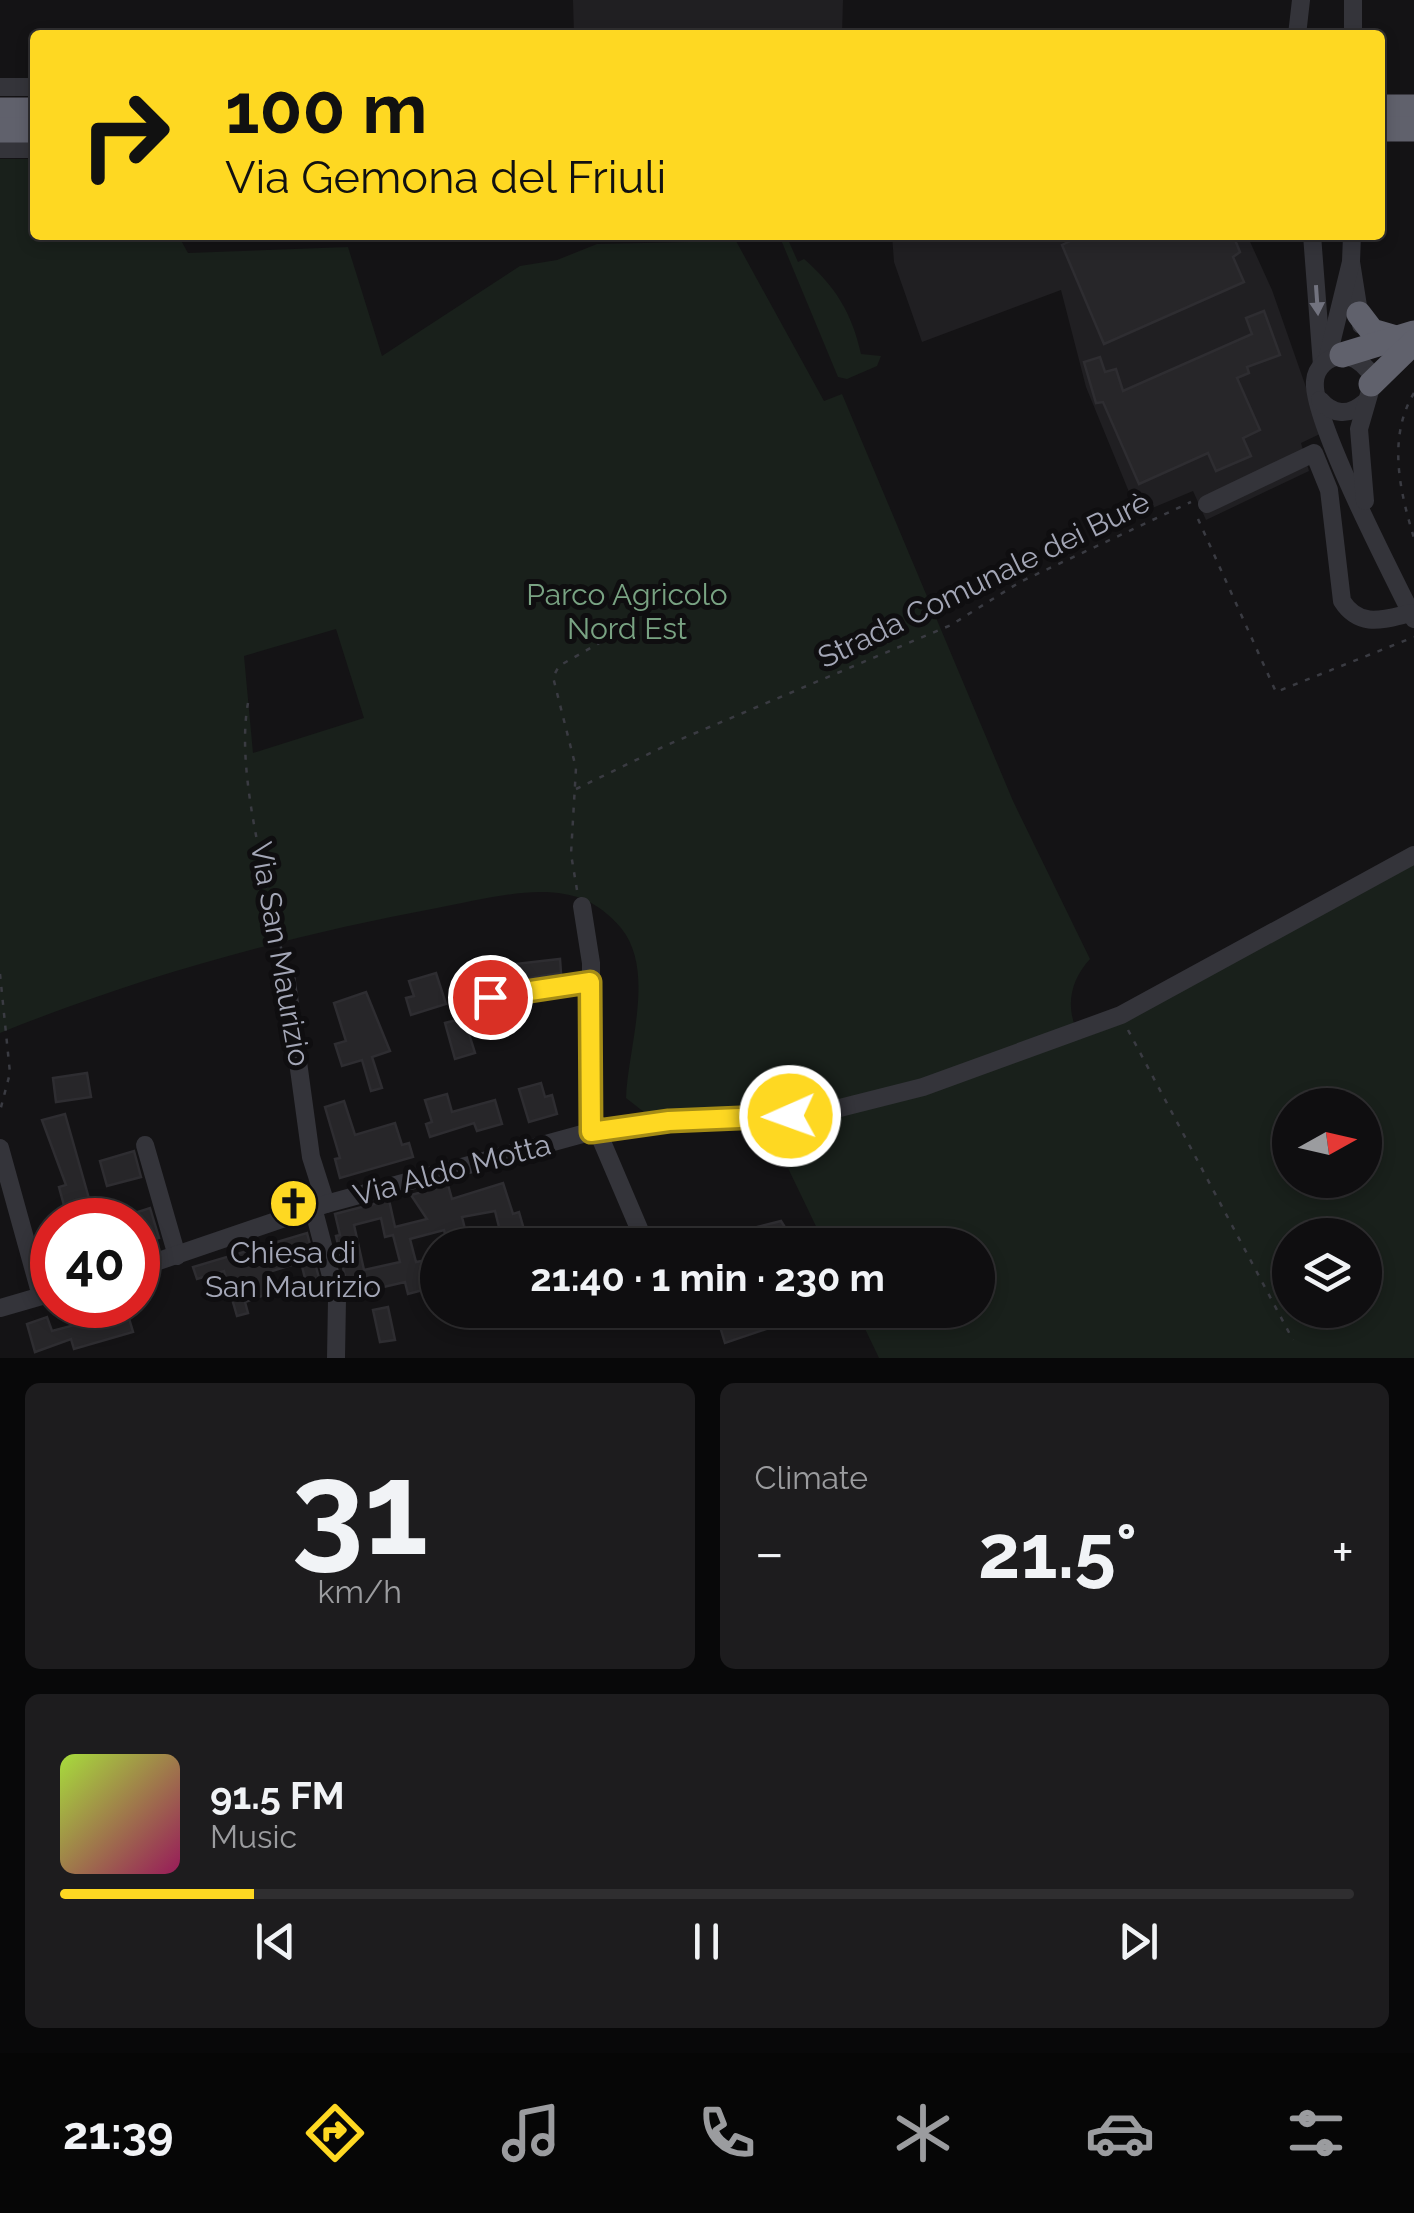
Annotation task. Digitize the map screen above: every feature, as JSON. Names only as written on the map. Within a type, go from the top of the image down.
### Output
[{"type":"highway","points":[[1385,107],[1414,107]]},
{"type":"highway","points":[[0,110],[30,110]]},
{"type":"highway","points":[[1385,129],[1414,129]]},
{"type":"highway","points":[[0,130],[30,130]]},
{"type":"highway","points":[[1359,314],[1372,331],[1408,338]]},
{"type":"highway","points":[[1351,370],[1408,338]]},
{"type":"street","points":[[1298,30],[1301,0]]},
{"type":"street","points":[[1352,0],[1353,30]]},
{"type":"street","points":[[0,87],[30,87]]},
{"type":"street","points":[[0,149],[30,148]]},
{"type":"street","points":[[1313,240],[1351,370]]},
{"type":"street","points":[[1352,240],[1351,370],[1368,516]]},
{"type":"street","points":[[1320,400],[1330,410],[1344,412],[1359,314],[1351,262]]},
{"type":"street","points":[[1207,504],[1314,453],[1328,490],[1342,601],[1349,612],[1369,620],[1412,616],[1368,516],[1342,470],[1320,400],[1315,378],[1351,370]]},
{"type":"street","name":"Via Aldo Motta","points":[[160,1261],[320,1208],[594,1131],[669,1121],[812,1115],[923,1087],[1121,1015],[1414,855]]},
{"type":"street","points":[[582,906],[590,982],[594,1131],[638,1228]]},
{"type":"street","name":"Via San Maurizio","points":[[286,974],[311,1157],[337,1299],[336,1358]]},
{"type":"street","points":[[490,997],[590,982]]},
{"type":"street","points":[[145,1145],[177,1256]]},
{"type":"street","points":[[0,1148],[30,1241]]},
{"type":"street","points":[[0,1308],[30,1299]]},
{"type":"path","points":[[1414,394],[1400,434],[1398,464],[1401,495],[1414,538]]},
{"type":"path","name":"Strada Comunale dei Burè","points":[[576,789],[667,745],[848,672],[951,625],[1020,582],[1190,500],[1276,692],[1414,637]]},
{"type":"path","points":[[582,906],[571,854],[576,789],[571,742],[553,677],[560,666],[614,635]]},
{"type":"path","name":"Via San Maurizio","points":[[248,703],[244,726],[251,781],[270,911],[286,974]]},
{"type":"path","points":[[0,974],[10,1073],[0,1110]]},
{"type":"path","points":[[1121,1015],[1293,1340]]},
{"type":"shaded area","points":[[573,0],[843,0],[842,30],[574,30]]},
{"type":"shaded area","points":[[892,240],[1249,240],[1272,290],[1322,433],[1301,443],[1309,471],[1206,520],[1193,491],[1138,514],[1086,387],[1061,290],[922,342],[894,262]]},
{"type":"green space","name":"Parco Agricolo Nord Est","points":[[0,159],[30,159],[30,240],[181,240],[188,253],[348,247],[382,356],[520,266],[557,260],[597,244],[736,241],[824,401],[842,394],[1013,801],[1090,959],[1077,978],[1071,997],[1081,1039],[1120,1024],[1414,861],[1414,1358],[879,1358],[865,1328],[995,1328],[995,1228],[817,1228],[775,1141],[762,1125],[649,1116],[626,1098],[637,1010],[637,965],[621,928],[581,898],[533,892],[381,919],[215,960],[107,993],[0,1033]],"holes":[[[336,629],[364,718],[253,753],[244,656]]]},
{"type":"green space","points":[[781,240],[788,240],[798,262],[804,259],[833,290],[853,326],[861,354],[881,356],[877,366],[847,379],[838,377]]},
{"type":"building","points":[[1235,240],[1240,252],[1233,257],[1244,282],[1104,344],[1062,245],[1070,241]]},
{"type":"building","points":[[1264,311],[1280,355],[1247,367],[1249,373],[1237,378],[1260,430],[1243,438],[1251,456],[1216,471],[1208,453],[1139,484],[1103,402],[1096,403],[1084,362],[1100,357],[1105,372],[1116,369],[1123,391],[1252,334],[1246,318]]},
{"type":"building","points":[[560,959],[561,973],[517,980],[515,964]]},
{"type":"building","points":[[436,973],[446,1004],[411,1015],[406,998],[414,996],[409,981]]},
{"type":"building","points":[[366,992],[390,1051],[372,1057],[382,1088],[371,1091],[362,1060],[342,1066],[335,1044],[346,1041],[334,1003]]},
{"type":"building","points":[[464,1018],[475,1053],[455,1059],[445,1023]]},
{"type":"building","points":[[87,1073],[91,1097],[56,1102],[53,1078]]},
{"type":"building","points":[[541,1083],[545,1097],[552,1095],[557,1114],[529,1122],[519,1089]]},
{"type":"building","points":[[447,1094],[452,1112],[495,1100],[502,1124],[477,1131],[474,1123],[430,1137],[426,1124],[432,1122],[425,1100]]},
{"type":"building","points":[[344,1101],[355,1135],[395,1123],[402,1145],[409,1143],[413,1157],[340,1178],[335,1159],[340,1158],[325,1107]]},
{"type":"building","points":[[65,1114],[89,1198],[62,1198],[59,1187],[66,1185],[42,1120]]},
{"type":"building","points":[[134,1151],[141,1177],[107,1186],[100,1161]]},
{"type":"building","points":[[503,1183],[513,1214],[519,1212],[524,1228],[499,1228],[495,1211],[462,1217],[465,1228],[420,1228],[420,1236],[410,1239],[416,1262],[420,1261],[420,1291],[408,1294],[405,1282],[349,1295],[335,1214],[389,1200],[395,1227],[427,1219],[411,1195],[448,1185],[452,1199]],"holes":[[[381,1218],[385,1237],[393,1235],[400,1262],[364,1270],[354,1225]]]},
{"type":"building","points":[[781,1221],[785,1228],[753,1228]]},
{"type":"building","points":[[307,1233],[323,1293],[309,1295],[301,1262],[269,1272],[273,1292],[245,1302],[248,1313],[237,1316],[224,1271],[197,1279],[193,1267]]},
{"type":"building","points":[[388,1307],[395,1340],[380,1342],[373,1310]]},
{"type":"building","points":[[30,1323],[30,1328],[52,1331],[132,1328],[133,1332],[74,1349],[71,1339],[35,1352],[27,1324]]},
{"type":"building","points":[[720,1328],[769,1328],[725,1343]]},
{"type":"place","name":"Chiesa di San Maurizio","points":[[293,1204]]},
{"type":"route","points":[[490,997],[590,982],[591,1132],[669,1121],[790,1116]]}]
